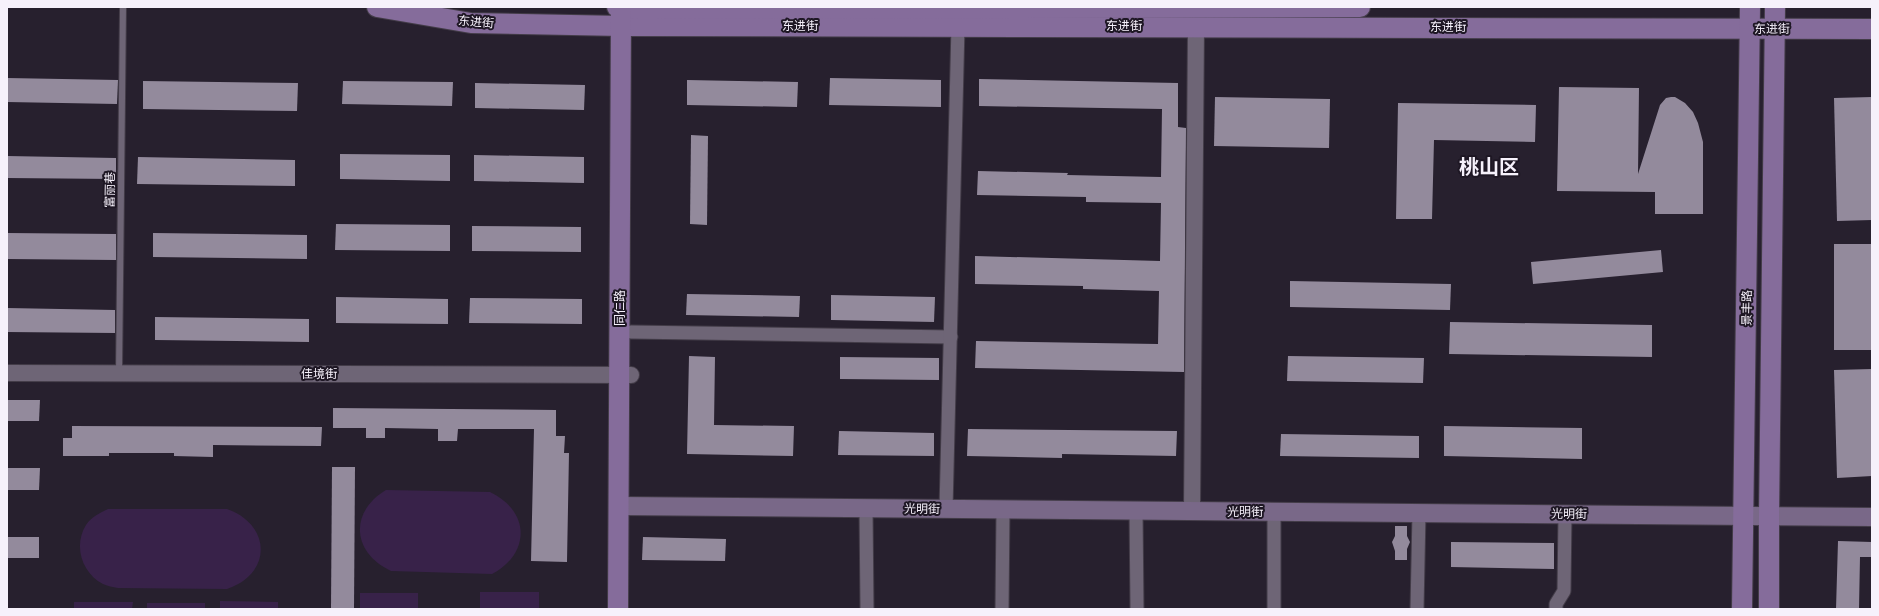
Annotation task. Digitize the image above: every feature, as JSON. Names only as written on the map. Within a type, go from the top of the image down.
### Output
[{"type":"main road","name":"东进街","points":[[377,7],[471,23],[629,13],[1360,7]]},
{"type":"main road","name":"景丰路","points":[[1742,609],[1750,7]]},
{"type":"main road","name":"景丰路","points":[[1769,609],[1775,7]]},
{"type":"main road","name":"东进街","points":[[629,13],[958,26],[1872,29]]},
{"type":"main road","name":"同仁路","points":[[625,375],[631,332],[629,13]]},
{"type":"main road","name":"同仁路","points":[[629,13],[625,507],[630,609]]},
{"type":"main road","name":"同仁路","points":[[618,609],[625,507]]},
{"type":"main road","name":"光明街","points":[[625,507],[1872,517]]},
{"type":"street","points":[[1342,7],[1342,27]]},
{"type":"street","points":[[946,509],[958,26]]},
{"type":"street","points":[[1192,511],[1196,26]]},
{"type":"street","points":[[631,332],[950,337]]},
{"type":"street","name":"佳境街","points":[[7,373],[625,375]]},
{"type":"street","points":[[866,509],[867,609]]},
{"type":"street","points":[[1002,609],[1003,510]]},
{"type":"street","points":[[1136,511],[1137,609]]},
{"type":"street","points":[[1274,512],[1274,609]]},
{"type":"street","points":[[1417,609],[1419,513]]},
{"type":"street","points":[[1556,609],[1556,604],[1564,591],[1565,514]]},
{"type":"lane","name":"富丽巷","points":[[119,373],[123,7]]},
{"type":"shaded area","points":[[386,490],[490,492],[503,500],[513,510],[518,521],[521,532],[519,544],[514,555],[505,565],[492,574],[391,571],[378,563],[369,554],[363,543],[360,532],[361,521],[366,509],[374,499]]},
{"type":"shaded area","points":[[108,509],[227,509],[242,516],[252,526],[259,537],[261,549],[259,561],[252,572],[242,582],[227,589],[118,588],[103,584],[90,573],[85,566],[80,550],[80,542],[82,533],[88,522]]},
{"type":"shaded area","points":[[480,592],[539,592],[539,609],[480,609]]},
{"type":"shaded area","points":[[360,593],[418,593],[418,609],[360,609]]},
{"type":"shaded area","points":[[220,601],[278,602],[278,609],[220,609]]},
{"type":"shaded area","points":[[74,602],[133,602],[132,609],[74,609]]},
{"type":"shaded area","points":[[147,603],[205,603],[205,609],[147,609]]},
{"type":"building","points":[[7,78],[118,80],[117,104],[7,102]]},
{"type":"building","points":[[830,78],[941,80],[941,107],[829,105]]},
{"type":"building","points":[[979,79],[1178,83],[1178,127],[1186,128],[1184,372],[975,368],[976,341],[1158,344],[1159,291],[1083,289],[1083,286],[975,284],[975,256],[1160,261],[1161,203],[1086,202],[1086,197],[977,195],[978,171],[1161,177],[1162,109],[979,106]]},
{"type":"building","points":[[687,80],[798,82],[797,107],[687,105]]},
{"type":"building","points":[[143,81],[298,83],[297,111],[143,109]]},
{"type":"building","points":[[343,81],[453,82],[452,106],[342,104]]},
{"type":"building","points":[[475,83],[585,85],[584,110],[475,108]]},
{"type":"building","points":[[1559,87],[1639,88],[1638,174],[1660,105],[1666,98],[1671,97],[1675,97],[1685,103],[1693,112],[1698,123],[1703,142],[1703,214],[1655,214],[1655,192],[1557,191]]},
{"type":"building","points":[[1215,97],[1330,99],[1329,148],[1214,146]]},
{"type":"building","points":[[1872,97],[1872,220],[1837,221],[1834,98]]},
{"type":"building","points":[[1398,103],[1536,105],[1535,142],[1434,140],[1432,219],[1396,219]]},
{"type":"building","points":[[691,135],[708,136],[707,225],[690,224]]},
{"type":"building","points":[[340,154],[450,155],[450,181],[340,179]]},
{"type":"building","points":[[474,155],[584,157],[584,183],[474,181]]},
{"type":"building","points":[[7,156],[116,158],[116,179],[7,178]]},
{"type":"building","points":[[138,157],[295,160],[295,186],[137,184]]},
{"type":"building","points":[[336,224],[450,225],[450,251],[335,250]]},
{"type":"building","points":[[472,226],[581,227],[581,252],[472,251]]},
{"type":"building","points":[[7,233],[116,234],[116,260],[7,259]]},
{"type":"building","points":[[153,233],[307,235],[307,259],[153,257]]},
{"type":"building","points":[[1834,244],[1871,244],[1871,350],[1834,350]]},
{"type":"building","points":[[1661,250],[1663,272],[1533,284],[1531,262]]},
{"type":"building","points":[[1290,281],[1451,284],[1450,310],[1290,307]]},
{"type":"building","points":[[687,294],[800,296],[799,317],[686,315]]},
{"type":"building","points":[[831,295],[935,297],[934,322],[831,320]]},
{"type":"building","points":[[336,297],[448,299],[448,324],[336,323]]},
{"type":"building","points":[[470,298],[582,299],[582,324],[469,323]]},
{"type":"building","points":[[7,308],[115,310],[115,333],[7,332]]},
{"type":"building","points":[[155,317],[309,319],[309,342],[155,340]]},
{"type":"building","points":[[1450,322],[1652,325],[1652,357],[1449,354]]},
{"type":"building","points":[[689,356],[715,357],[714,425],[794,426],[793,456],[687,454]]},
{"type":"building","points":[[1288,356],[1424,358],[1423,383],[1287,381]]},
{"type":"building","points":[[840,357],[939,358],[939,380],[840,379]]},
{"type":"building","points":[[1872,369],[1872,476],[1837,478],[1834,370]]},
{"type":"building","points":[[7,400],[40,400],[39,421],[7,421]]},
{"type":"building","points":[[333,408],[556,410],[556,436],[565,436],[564,453],[569,453],[567,562],[531,561],[534,429],[458,429],[457,441],[438,441],[438,429],[385,428],[385,438],[366,438],[366,428],[333,428]]},
{"type":"building","points":[[72,426],[322,427],[321,446],[213,445],[213,457],[174,456],[174,453],[109,453],[109,456],[63,456],[63,438],[72,438]]},
{"type":"building","points":[[1444,426],[1582,428],[1582,459],[1444,456]]},
{"type":"building","points":[[968,429],[1177,431],[1176,456],[1062,454],[1062,458],[967,456]]},
{"type":"building","points":[[839,431],[934,433],[934,456],[838,455]]},
{"type":"building","points":[[1281,434],[1419,436],[1419,458],[1280,456]]},
{"type":"building","points":[[332,467],[355,467],[354,609],[331,609]]},
{"type":"building","points":[[7,468],[40,468],[39,490],[7,490]]},
{"type":"building","points":[[1395,526],[1407,526],[1407,536],[1410,542],[1407,549],[1407,560],[1395,560],[1395,551],[1392,542],[1395,536]]},
{"type":"building","points":[[7,537],[39,537],[39,558],[7,558]]},
{"type":"building","points":[[643,537],[726,539],[725,561],[642,560]]},
{"type":"building","points":[[1838,541],[1872,542],[1872,557],[1860,557],[1859,609],[1836,609]]},
{"type":"building","points":[[1451,542],[1554,543],[1554,569],[1451,567]]},
{"type":"district","name":"桃山区","points":[[1489,167]]}]
